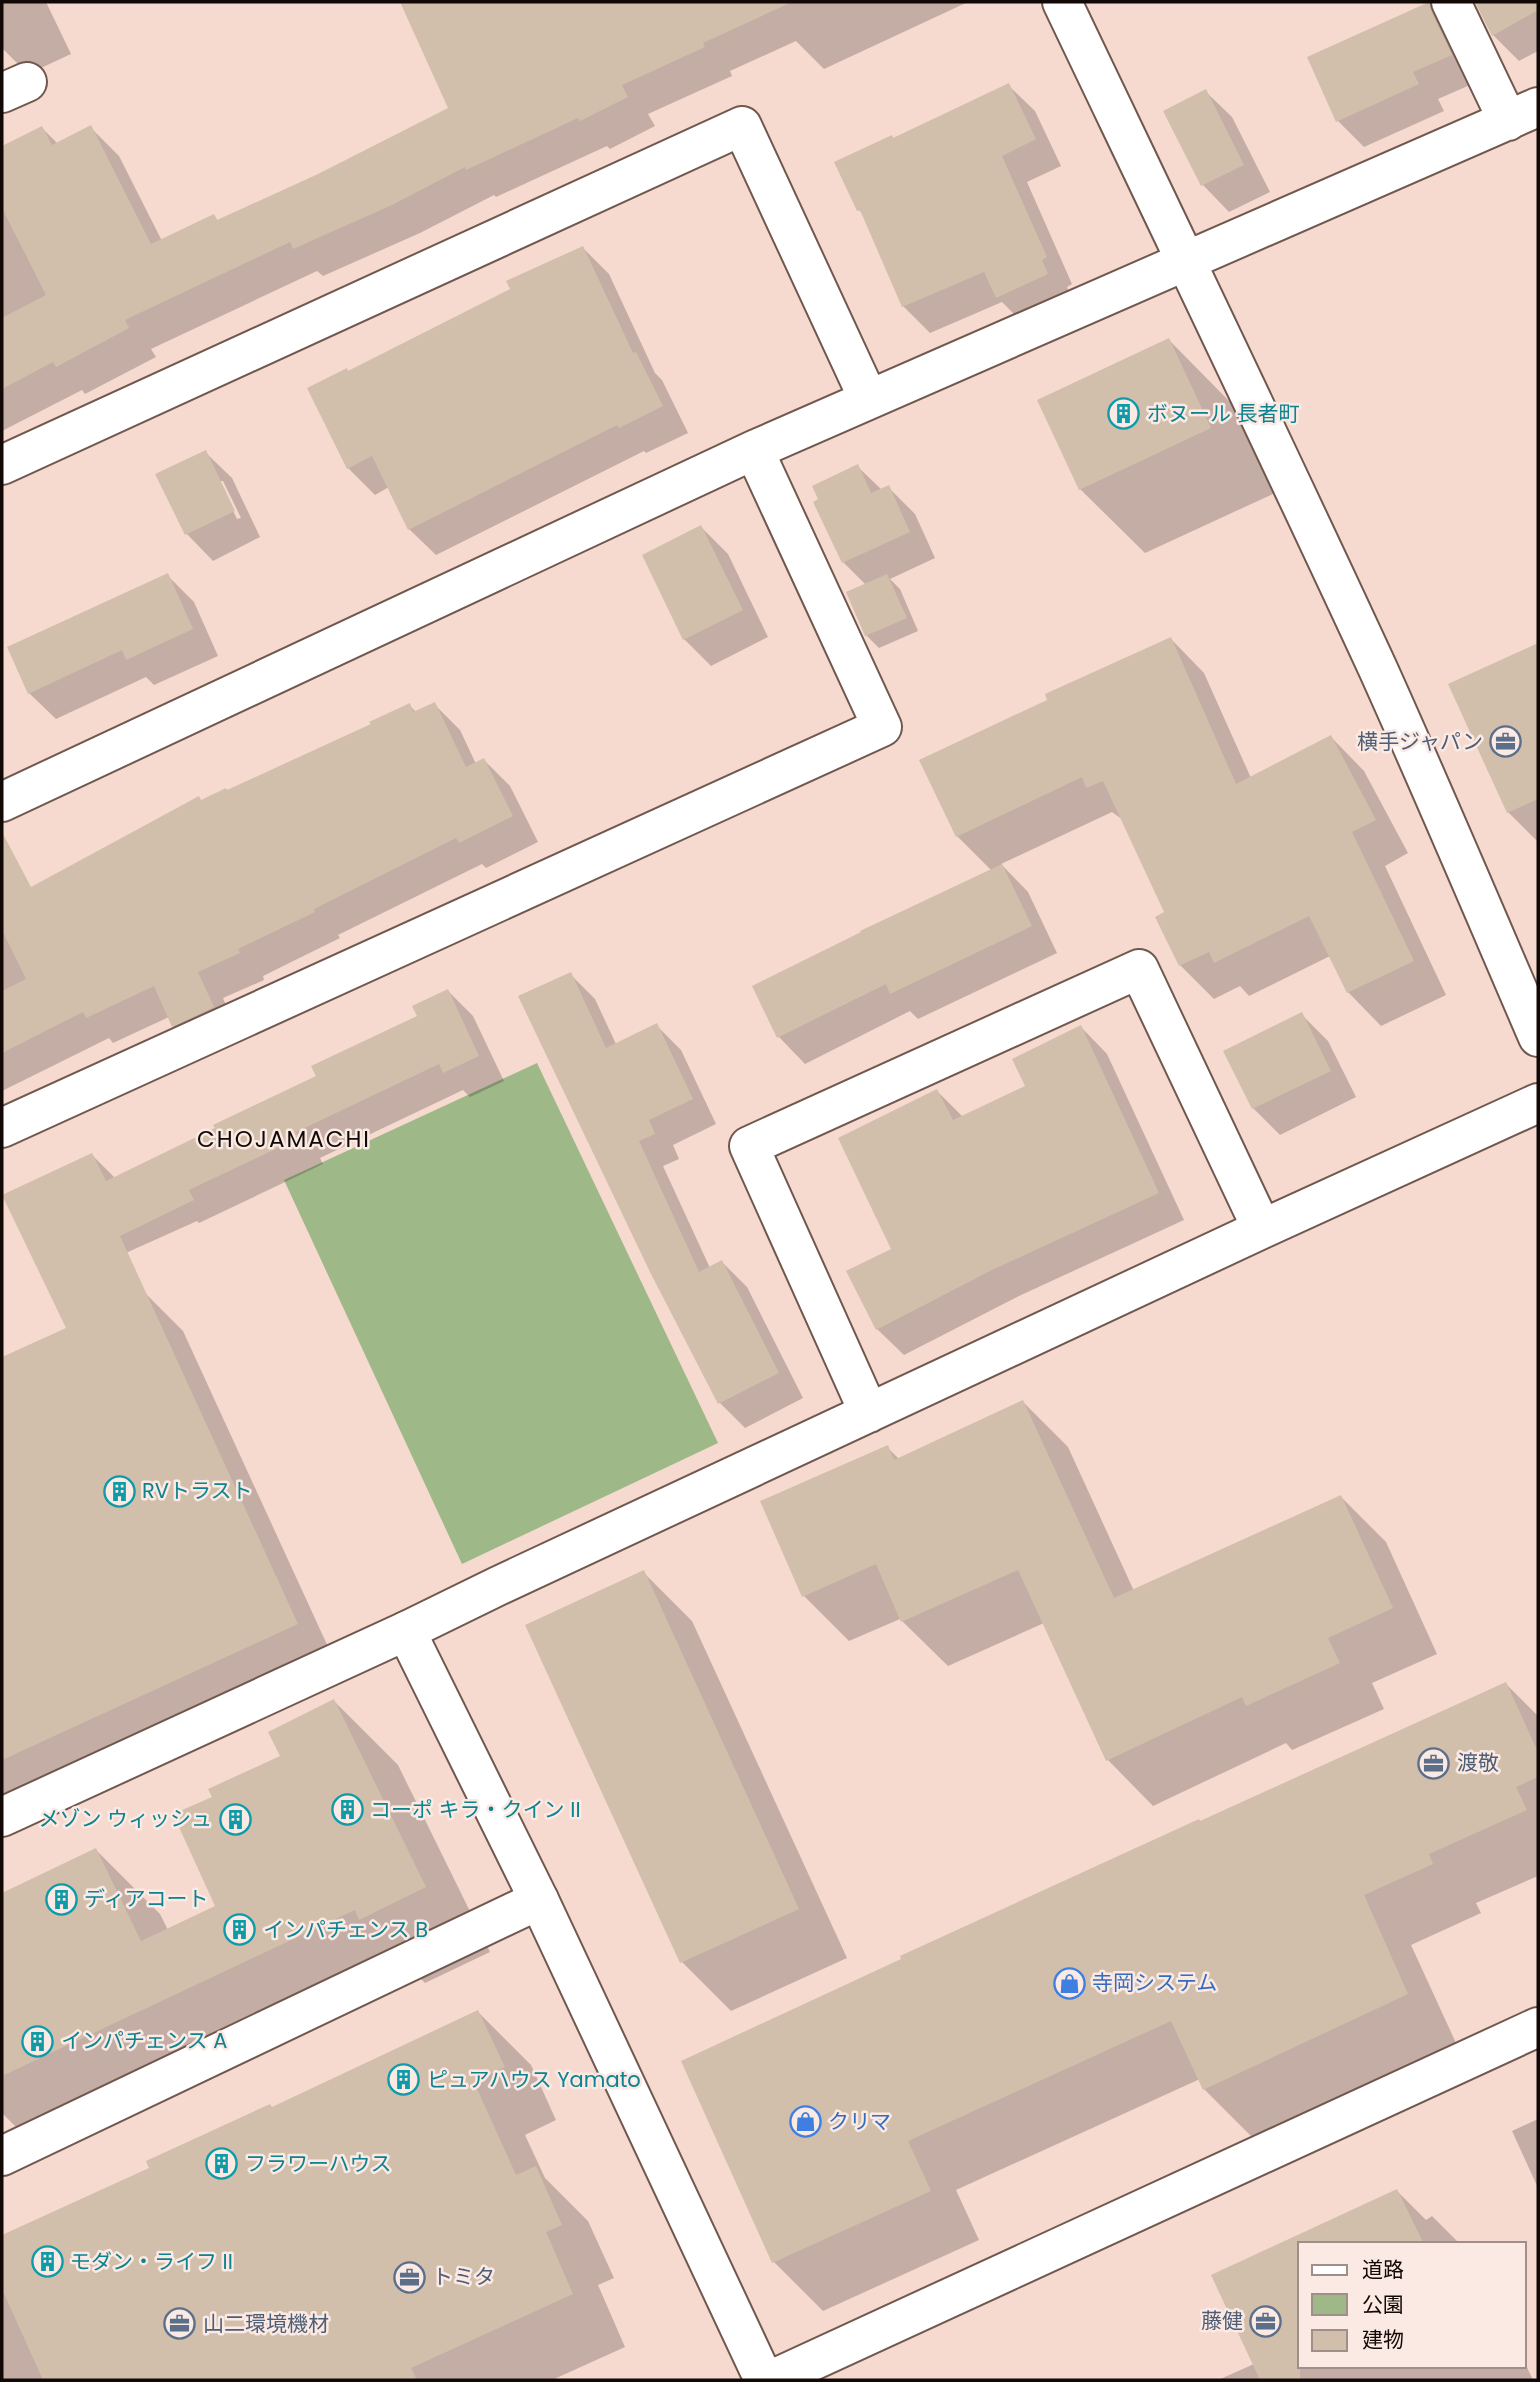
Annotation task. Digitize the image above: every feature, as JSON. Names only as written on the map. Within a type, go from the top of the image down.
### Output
[{"type":"street","points":[[1062,2],[1150,188],[1187,259],[1378,671],[1538,1037]]},
{"type":"street","points":[[2,802],[868,398],[1523,114],[1451,2]]},
{"type":"street","points":[[2,465],[742,126],[868,398]]},
{"type":"street","points":[[2,1128],[882,727],[754,450]]},
{"type":"street","points":[[869,1413],[749,1146],[1139,968],[1262,1229]]},
{"type":"street","points":[[2,1818],[1262,1229],[1538,1103]]},
{"type":"street","points":[[406,1631],[539,1900],[764,2380]]},
{"type":"street","points":[[2,2156],[539,1900]]},
{"type":"street","points":[[771,2380],[1538,2027]]},
{"type":"green space","points":[[537,1063],[718,1443],[462,1564],[284,1180]]},
{"type":"building","points":[[400,2],[792,2],[703,43],[705,47],[622,85],[628,97],[580,121],[578,118],[466,170],[465,167],[392,205],[293,249],[290,242],[125,320],[129,328],[56,367],[53,362],[2,389],[2,318],[46,295],[2,208],[2,146],[42,126],[52,145],[91,125],[151,244],[214,214],[217,220],[318,174],[448,108]]},
{"type":"building","points":[[1429,2],[1452,55],[1413,72],[1419,84],[1336,122],[1307,57]]},
{"type":"building","points":[[1475,2],[1538,2],[1538,10],[1492,36]]},
{"type":"building","points":[[1009,83],[1036,139],[1002,156],[1047,257],[1042,260],[1048,274],[996,298],[984,272],[902,307],[860,210],[857,211],[834,162],[892,135],[893,138]]},
{"type":"building","points":[[1206,89],[1244,165],[1201,186],[1163,111]]},
{"type":"building","points":[[583,246],[633,353],[636,352],[663,406],[619,428],[617,425],[408,530],[372,456],[347,469],[307,388],[347,368],[348,371],[510,289],[506,281]]},
{"type":"building","name":"ボヌール 長者町","points":[[1169,338],[1211,428],[1079,490],[1037,400]]},
{"type":"building","points":[[206,450],[235,511],[185,535],[155,474]]},
{"type":"building","points":[[858,464],[871,493],[889,485],[910,532],[842,563],[813,502],[818,499],[812,486]]},
{"type":"building","points":[[701,525],[743,610],[683,640],[642,555]]},
{"type":"building","points":[[168,573],[193,629],[126,660],[122,650],[28,694],[7,647]]},
{"type":"building","points":[[887,574],[907,618],[865,636],[846,592]]},
{"type":"building","points":[[1171,637],[1236,784],[1331,735],[1376,820],[1352,832],[1414,961],[1347,993],[1309,916],[1214,963],[1209,952],[1179,966],[1155,917],[1164,912],[1103,781],[1086,788],[1082,777],[956,837],[919,760],[1047,700],[1045,694]]},
{"type":"building","name":"横手ジャパン","points":[[1538,643],[1538,799],[1507,813],[1448,684]]},
{"type":"building","points":[[435,702],[466,767],[484,758],[513,816],[459,843],[456,838],[238,949],[240,953],[198,972],[214,1007],[172,1027],[154,986],[86,1018],[83,1012],[2,1053],[2,991],[26,979],[2,930],[2,832],[31,887],[199,796],[201,800],[226,788],[227,790],[371,724],[369,722],[410,703],[413,712]]},
{"type":"building","points":[[1002,864],[1032,926],[890,994],[886,984],[777,1038],[752,986]]},
{"type":"building","points":[[571,972],[606,1048],[657,1023],[693,1099],[649,1120],[655,1134],[639,1141],[699,1272],[722,1260],[779,1373],[718,1404],[650,1272],[518,996]]},
{"type":"building","name":"RVトラスト","points":[[448,989],[479,1056],[443,1073],[439,1064],[296,1132],[299,1138],[189,1190],[194,1200],[120,1236],[298,1624],[2,1760],[2,1357],[66,1328],[2,1195],[92,1153],[106,1181],[215,1128],[213,1125],[316,1076],[311,1066],[417,1016],[412,1006]]},
{"type":"building","points":[[1302,1012],[1331,1071],[1252,1109],[1223,1051]]},
{"type":"building","points":[[1081,1025],[1159,1193],[992,1270],[876,1330],[846,1271],[891,1249],[838,1138],[937,1089],[953,1120],[1025,1086],[1012,1059]]},
{"type":"building","points":[[1023,1400],[1114,1598],[1341,1495],[1393,1608],[1328,1638],[1340,1663],[1246,1706],[1242,1697],[1106,1761],[1018,1570],[901,1622],[876,1564],[802,1597],[760,1501],[888,1445],[894,1460]]},
{"type":"building","points":[[644,1570],[799,1909],[680,1963],[525,1625]]},
{"type":"building","points":[[1506,1682],[1538,1752],[1538,1777],[1516,1787],[1527,1810],[1429,1854],[1433,1864],[1364,1895],[1408,1994],[1203,2090],[1171,2021],[908,2141],[931,2191],[772,2263],[681,2061],[901,1959],[900,1956]]},
{"type":"building","points":[[334,1699],[426,1887],[359,1920],[355,1910],[2,2076],[2,1893],[96,1848],[141,1941],[215,1906],[173,1814],[212,1797],[208,1789],[280,1756],[268,1732]]},
{"type":"building","points":[[478,2010],[505,2067],[474,2082],[516,2175],[536,2166],[562,2225],[546,2232],[573,2294],[411,2368],[417,2380],[43,2380],[2,2289],[2,2235],[149,2168],[146,2161],[270,2104],[272,2107]]},
{"type":"building","name":"藤健","points":[[1397,2189],[1423,2242],[1298,2242],[1300,2380],[1260,2380],[1211,2275]]},
{"type":"place","name":"ボヌール 長者町","points":[[1124,414]]},
{"type":"place","name":"横手ジャパン","points":[[1506,742]]},
{"type":"place","name":"RVトラスト","points":[[119,1491]]},
{"type":"place","name":"渡敬","points":[[1434,1763]]},
{"type":"place","name":"コーポ キラ・クイン II","points":[[347,1810]]},
{"type":"place","name":"メゾン ウィッシュ","points":[[235,1819]]},
{"type":"place","name":"ディアコート","points":[[61,1899]]},
{"type":"place","name":"インパチェンス B","points":[[240,1930]]},
{"type":"place","name":"寺岡システム","points":[[1069,1983]]},
{"type":"place","name":"インパチェンス A","points":[[38,2041]]},
{"type":"place","name":"ピュアハウス Yamato","points":[[404,2080]]},
{"type":"place","name":"クリマ","points":[[805,2122]]},
{"type":"place","name":"フラワーハウス","points":[[222,2164]]},
{"type":"place","name":"モダン・ライフ II","points":[[47,2262]]},
{"type":"place","name":"トミタ","points":[[409,2277]]},
{"type":"place","name":"藤健","points":[[1266,2321]]},
{"type":"place","name":"山二環境機材","points":[[180,2324]]},
{"type":"district","name":"CHOJAMACHI","points":[[284,1139]]}]
